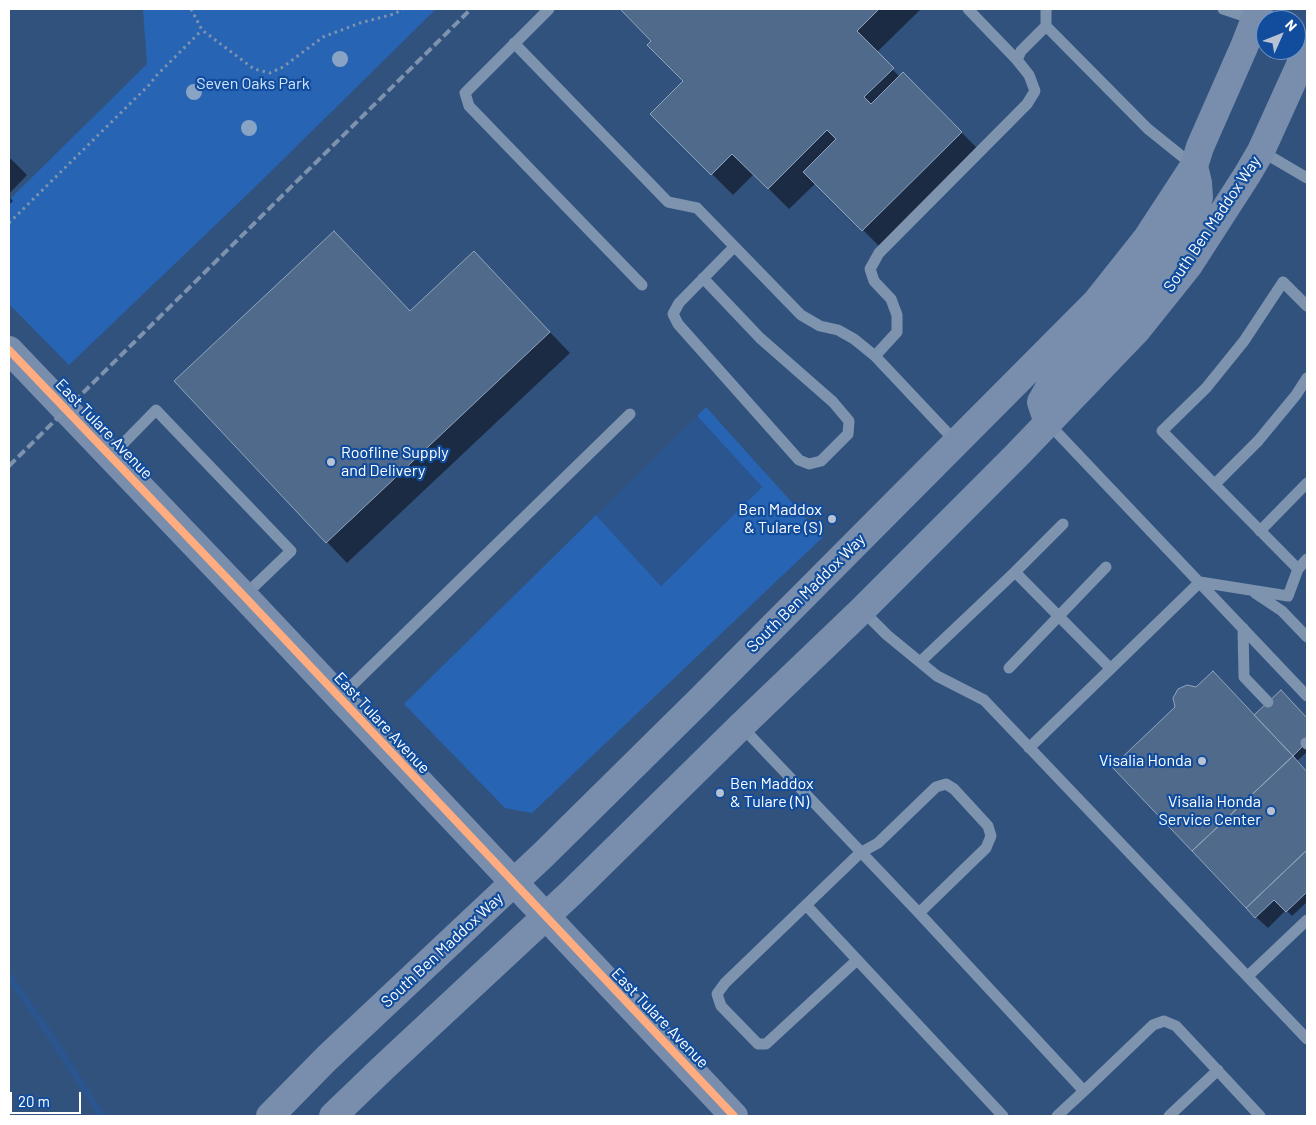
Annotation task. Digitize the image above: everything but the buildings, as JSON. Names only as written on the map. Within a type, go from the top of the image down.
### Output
[{"type":"main road","name":"South Ben Maddox Way","points":[[270,1116],[321,1064],[513,883],[692,708],[1097,301],[1147,238],[1194,166],[1200,147],[1256,16]]},
{"type":"main road","name":"South Ben Maddox Way","points":[[333,1116],[572,892],[740,726],[862,610],[1137,330],[1189,265],[1261,150],[1300,65],[1307,44]]},
{"type":"main road","points":[[1048,422],[1041,402],[1049,388],[1101,334],[1137,290],[1195,210],[1199,197],[1194,166]]},
{"type":"main road","name":"East Tulare Avenue","points":[[9,350],[244,596],[734,1116]]},
{"type":"lane","points":[[549,9],[464,93],[469,106],[642,285]]},
{"type":"lane","points":[[874,356],[897,332],[897,315],[891,299],[874,281],[870,269],[879,254],[1027,104],[1035,91],[1029,75],[1017,60],[968,9]]},
{"type":"lane","points":[[1046,9],[1046,26],[1148,129],[1194,166]]},
{"type":"lane","points":[[1223,9],[1256,14]]},
{"type":"lane","points":[[1017,60],[1021,51],[1046,26]]},
{"type":"lane","points":[[514,43],[668,202],[697,208],[801,315],[820,326],[838,330],[854,339],[874,356],[956,443]]},
{"type":"lane","points":[[1261,150],[1307,178]]},
{"type":"lane","points":[[704,278],[760,338],[832,402],[849,421],[848,434],[821,461],[809,464],[799,460],[678,324],[673,314],[679,303],[734,247]]},
{"type":"lane","points":[[1298,569],[1162,431],[1206,388],[1244,342],[1283,282],[1307,306]]},
{"type":"lane","points":[[1214,484],[1258,441],[1296,395],[1307,378]]},
{"type":"lane","points":[[111,456],[156,410],[291,551],[244,596]]},
{"type":"lane","points":[[339,698],[630,414]]},
{"type":"lane","points":[[1048,422],[1307,696]]},
{"type":"lane","points":[[1260,531],[1307,483]]},
{"type":"lane","points":[[920,662],[1064,524]]},
{"type":"lane","points":[[1200,582],[1288,596],[1298,569],[1307,560]]},
{"type":"lane","points":[[1009,668],[1106,568]]},
{"type":"lane","points":[[1015,572],[1110,668]]},
{"type":"lane","points":[[1029,748],[1200,582]]},
{"type":"lane","points":[[1252,591],[1282,612],[1307,637]]},
{"type":"lane","points":[[862,610],[887,635],[937,676],[984,700],[1307,1039]]},
{"type":"lane","points":[[1243,628],[1244,677],[1268,702]]},
{"type":"lane","points":[[740,726],[1084,1091]]},
{"type":"lane","points":[[856,960],[766,1044],[758,1044],[721,1006],[717,994],[724,983],[860,853],[878,843],[936,787],[946,784],[954,789],[988,826],[991,836],[986,848],[918,913]]},
{"type":"lane","points":[[806,905],[1003,1116]]},
{"type":"lane","points":[[1248,976],[1307,920]]},
{"type":"lane","points":[[1057,1116],[1153,1025],[1164,1021],[1176,1026],[1260,1116]]},
{"type":"lane","points":[[1169,1116],[1218,1070]]},
{"type":"path","points":[[190,9],[202,30],[254,69],[270,73],[283,67],[323,37],[360,23],[394,14],[403,9]]},
{"type":"path","points":[[9,223],[202,30]]},
{"type":"green space","name":"Seven Oaks Park","points":[[143,9],[436,9],[252,190],[69,365],[9,304],[9,200],[147,64]]},
{"type":"green space","points":[[706,407],[823,537],[532,813],[505,808],[404,704],[596,515],[661,586],[762,487],[697,416]]},
{"type":"shaded area","points":[[697,416],[762,487],[661,586],[596,515]]},
{"type":"waterway","points":[[9,976],[50,1035],[102,1116]]},
{"type":"railway","points":[[9,466],[471,9]]},
{"type":"cycle path","points":[[9,350],[244,596],[734,1116]]},
{"type":"place","name":"Roofline Supply and Delivery","points":[[331,462]]},
{"type":"place","name":"Ben Maddox & Tulare (S)","points":[[832,519]]},
{"type":"place","name":"Visalia Honda","points":[[1202,761]]},
{"type":"place","name":"Ben Maddox & Tulare (N)","points":[[720,793]]},
{"type":"place","name":"Visalia Honda Service Center","points":[[1271,811]]}]
